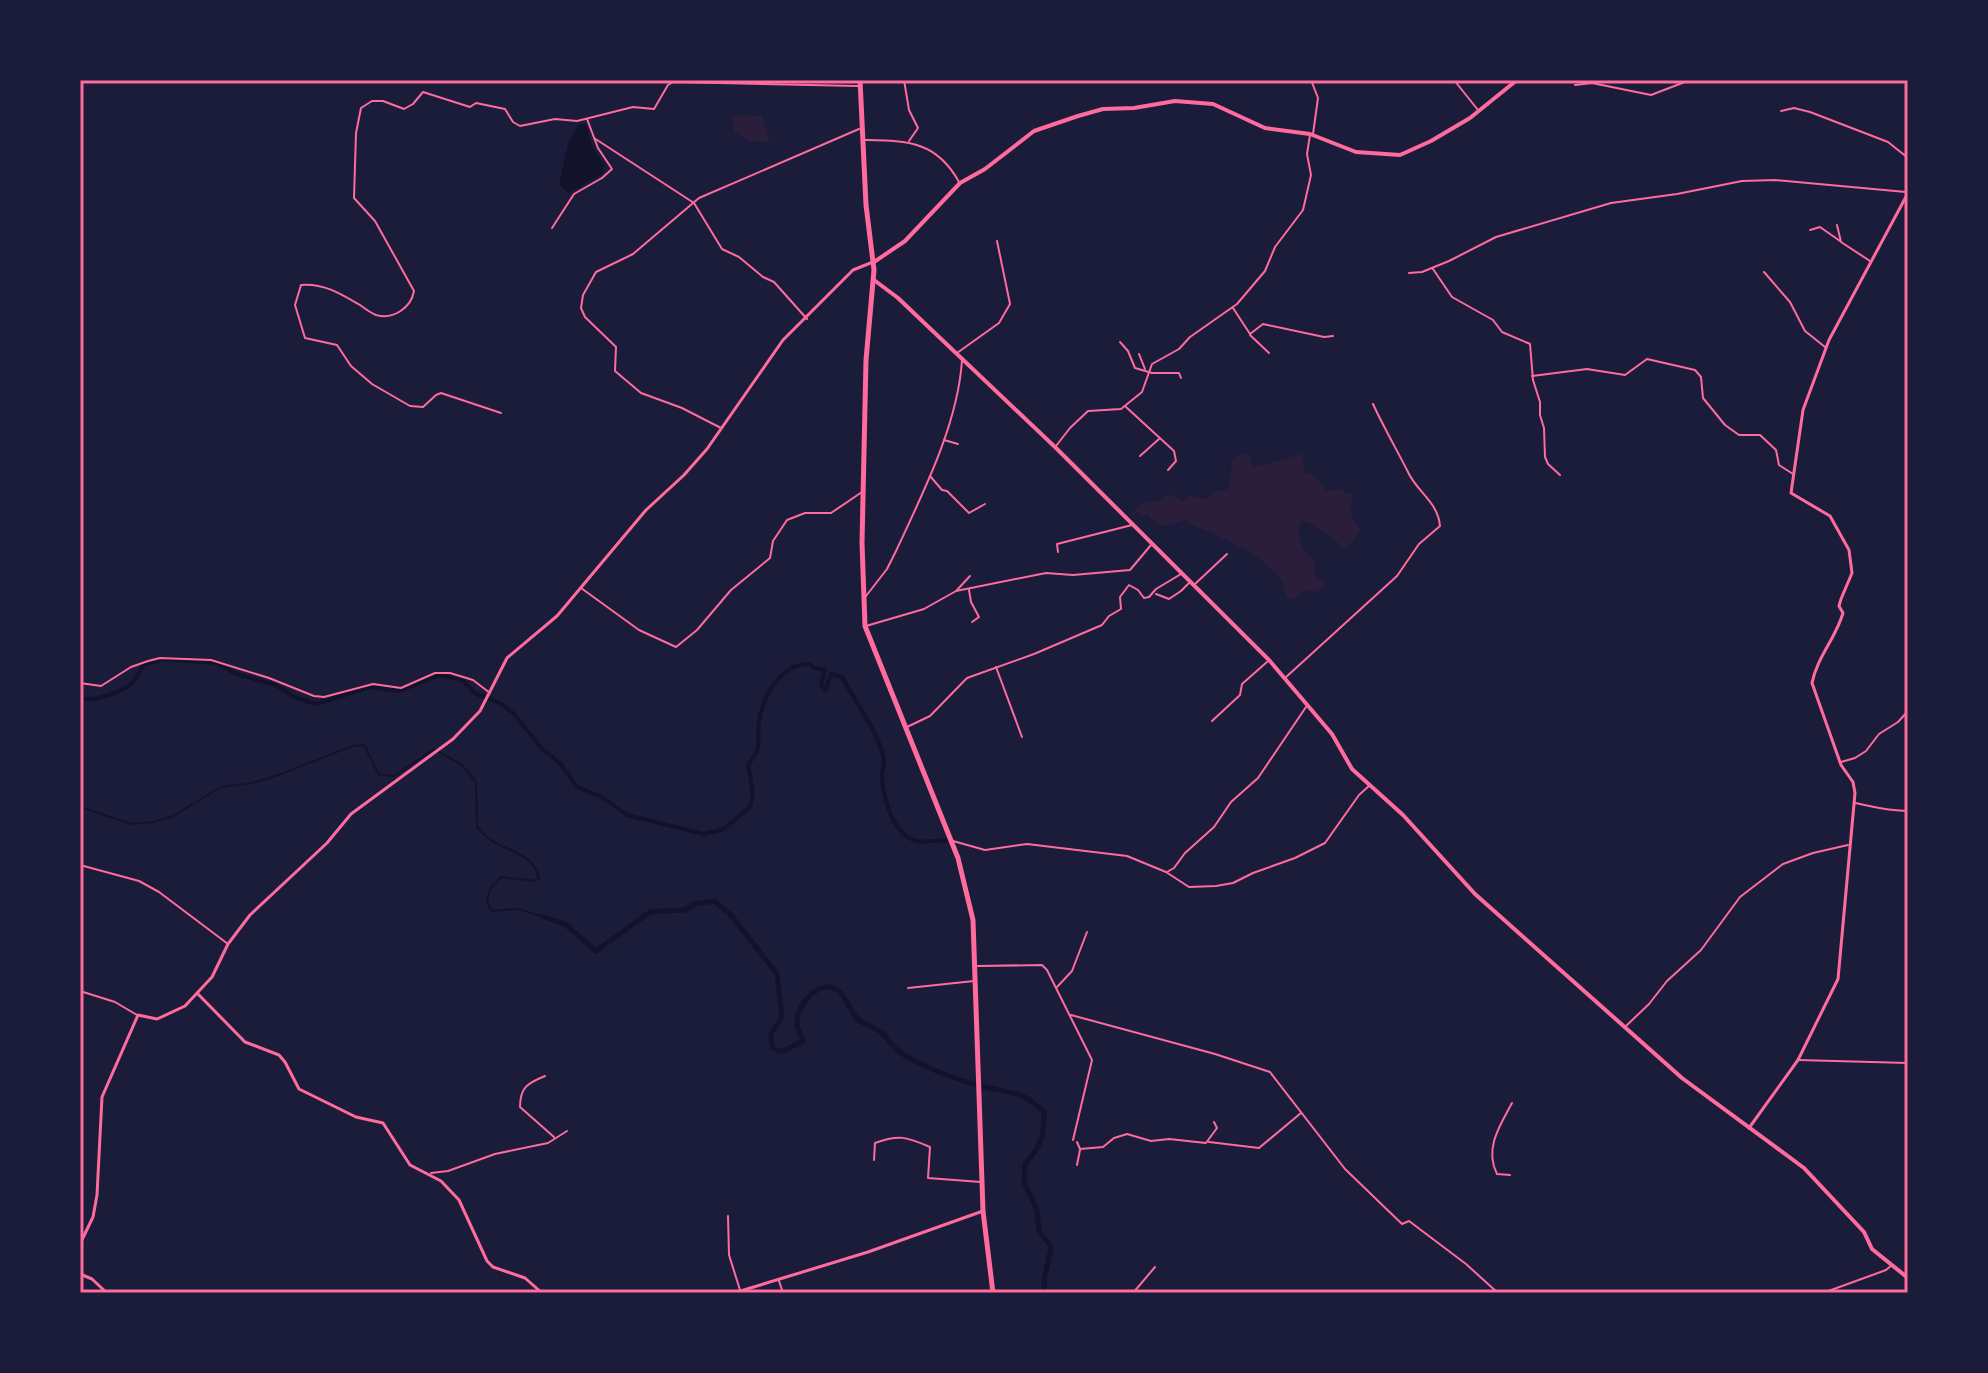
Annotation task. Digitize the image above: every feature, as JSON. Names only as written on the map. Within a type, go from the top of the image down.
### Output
[{"type":"highway","points":[[860,83],[862,140],[874,262],[866,360],[862,543],[865,626],[952,841],[973,920],[983,1211],[993,1293]]},
{"type":"main road","points":[[80,1244],[93,1217],[97,1195],[102,1097],[138,1015],[157,1019],[185,1006],[212,977],[228,944],[250,915],[327,843],[351,814],[453,739],[480,711],[507,658],[557,616],[646,510],[684,475],[722,429],[783,340],[853,270],[874,262],[905,241],[960,183],[985,169],[1034,131],[1103,109],[1134,108],[1175,101],[1213,104],[1265,128],[1312,135],[1356,152],[1400,155],[1431,141],[1479,111],[1517,80]]},
{"type":"main road","points":[[1749,1128],[1798,1060],[1839,975],[1839,947],[1854,803],[1853,782],[1840,762],[1812,683],[1824,651],[1841,621],[1843,613],[1839,606],[1852,573],[1852,563],[1849,550],[1830,516],[1792,496],[1790,491],[1803,410],[1839,318],[1903,209],[1908,193]]},
{"type":"main road","points":[[874,280],[898,298],[1055,447],[1269,660],[1332,734],[1352,769],[1403,815],[1475,894],[1682,1078],[1804,1168],[1864,1232],[1872,1249],[1908,1278]]},
{"type":"main road","points":[[197,993],[245,1042],[279,1055],[299,1089],[356,1117],[383,1123],[410,1165],[441,1181],[459,1200],[487,1261],[493,1267],[525,1278],[542,1293]]},
{"type":"main road","points":[[734,1293],[983,1211]]},
{"type":"main road","points":[[80,1274],[92,1279],[107,1293]]},
{"type":"street","points":[[824,80],[824,85]]},
{"type":"street","points":[[904,80],[909,110],[918,128],[908,141]]},
{"type":"street","points":[[1055,447],[1088,411],[1115,410],[1125,406],[1146,388],[1147,370],[1152,364],[1179,349],[1190,337],[1233,307],[1247,295],[1265,271],[1275,247],[1302,214],[1311,175],[1307,154],[1318,98],[1311,80]]},
{"type":"street","points":[[1454,80],[1479,111]]},
{"type":"street","points":[[1575,85],[1595,83],[1643,96],[1666,91],[1690,80]]},
{"type":"street","points":[[501,413],[441,393],[423,407],[416,407],[372,384],[351,366],[337,345],[305,338],[295,305],[298,289],[306,284],[330,288],[376,315],[389,315],[406,309],[414,291],[375,221],[354,198],[356,133],[361,108],[383,101],[404,109],[423,92],[470,107],[476,103],[505,109],[513,122],[520,126],[551,119],[577,121],[633,107],[654,109],[673,82],[860,83]]},
{"type":"street","points":[[1781,111],[1794,108],[1810,112],[1888,142],[1908,158]]},
{"type":"street","points":[[552,228],[574,194],[611,172],[611,166],[594,138],[587,118]]},
{"type":"street","points":[[722,429],[682,408],[641,393],[615,371],[616,347],[585,317],[581,308],[583,295],[596,272],[633,254],[693,203],[747,176],[862,128]]},
{"type":"street","points":[[594,138],[693,203],[722,249],[774,282],[807,319]]},
{"type":"street","points":[[862,140],[908,141],[929,149],[942,157],[960,183]]},
{"type":"street","points":[[1409,273],[1433,268],[1496,237],[1611,203],[1742,181],[1775,180],[1908,193]]},
{"type":"street","points":[[1837,225],[1841,242]]},
{"type":"street","points":[[1810,230],[1820,227],[1871,262]]},
{"type":"street","points":[[957,354],[999,323],[1010,304],[997,241]]},
{"type":"street","points":[[1433,268],[1452,297],[1493,320],[1502,332],[1530,344],[1546,461],[1560,475]]},
{"type":"street","points":[[1764,272],[1790,302],[1805,331],[1826,347]]},
{"type":"street","points":[[1233,307],[1250,334],[1269,353]]},
{"type":"street","points":[[1250,334],[1263,324],[1324,337],[1333,336]]},
{"type":"street","points":[[1120,342],[1128,351],[1135,368],[1152,373],[1173,371],[1179,373],[1181,378]]},
{"type":"street","points":[[1139,354],[1147,370]]},
{"type":"street","points":[[863,599],[887,569],[929,475],[959,396],[962,359]]},
{"type":"street","points":[[1532,376],[1587,369],[1625,375],[1647,359],[1693,369],[1701,377],[1703,398],[1722,421],[1737,434],[1760,435],[1776,450],[1779,465],[1793,474]]},
{"type":"street","points":[[1285,678],[1397,576],[1419,544],[1440,526],[1429,498],[1408,474],[1403,457],[1394,447],[1373,404]]},
{"type":"street","points":[[1125,406],[1174,451],[1176,461],[1168,470]]},
{"type":"street","points":[[1140,456],[1159,438]]},
{"type":"street","points":[[943,440],[958,444]]},
{"type":"street","points":[[929,475],[969,513],[985,504]]},
{"type":"street","points":[[580,588],[639,630],[676,647],[697,630],[731,590],[770,558],[773,541],[787,520],[805,513],[837,511],[865,489]]},
{"type":"street","points":[[1058,552],[1057,544],[1133,524]]},
{"type":"street","points":[[956,591],[1046,573],[1073,575],[1130,570],[1152,544]]},
{"type":"street","points":[[1153,594],[1169,599],[1227,554]]},
{"type":"street","points":[[907,727],[930,716],[967,678],[1102,625],[1121,609],[1120,597],[1129,585],[1144,598],[1182,574]]},
{"type":"street","points":[[865,626],[884,618],[924,609],[956,591],[970,576]]},
{"type":"street","points":[[969,589],[971,602],[979,617],[972,622]]},
{"type":"street","points":[[80,683],[101,686],[131,667],[148,661],[186,659],[220,662],[314,696],[324,697],[373,684],[401,688],[435,673],[450,673],[473,680],[490,693]]},
{"type":"street","points":[[1212,721],[1240,695],[1242,684],[1269,660]]},
{"type":"street","points":[[996,667],[1022,737]]},
{"type":"street","points":[[1166,872],[1174,868],[1185,853],[1214,827],[1231,802],[1258,778],[1308,703]]},
{"type":"street","points":[[1840,762],[1866,751],[1879,734],[1908,711]]},
{"type":"street","points":[[952,841],[985,850],[1027,844],[1127,856],[1166,872],[1189,887],[1216,886],[1233,883],[1325,843],[1359,795],[1371,784]]},
{"type":"street","points":[[1854,803],[1884,812],[1908,811]]},
{"type":"street","points":[[1626,1026],[1667,981],[1701,950],[1740,897],[1783,864],[1849,844]]},
{"type":"street","points":[[80,865],[139,881],[159,892],[228,944]]},
{"type":"street","points":[[1056,988],[1072,971],[1087,932]]},
{"type":"street","points":[[975,966],[1042,965],[1071,1015],[1092,1060],[1075,1141],[1080,1149],[1077,1165]]},
{"type":"street","points":[[908,988],[975,980]]},
{"type":"street","points":[[80,991],[115,1002],[138,1015]]},
{"type":"street","points":[[1071,1015],[1270,1072],[1345,1169],[1402,1224],[1409,1221],[1466,1264],[1498,1293]]},
{"type":"street","points":[[1798,1060],[1908,1063]]},
{"type":"street","points":[[545,1076],[527,1084],[521,1094],[520,1107],[555,1138]]},
{"type":"street","points":[[1511,1174],[1497,1174],[1492,1165],[1492,1151],[1494,1138],[1512,1103]]},
{"type":"street","points":[[1080,1149],[1103,1147],[1114,1138],[1127,1134],[1151,1141],[1169,1139],[1259,1148],[1302,1113]]},
{"type":"street","points":[[1208,1142],[1217,1128],[1214,1122]]},
{"type":"street","points":[[426,1174],[448,1171],[495,1154],[548,1143],[567,1131]]},
{"type":"street","points":[[874,1160],[875,1143],[896,1136],[905,1137],[930,1147],[928,1178],[983,1182]]},
{"type":"street","points":[[728,1216],[729,1255],[740,1291]]},
{"type":"street","points":[[1823,1293],[1892,1265]]},
{"type":"street","points":[[1133,1293],[1155,1267]]},
{"type":"street","points":[[778,1280],[783,1293]]},
{"type":"shaded area","points":[[732,115],[762,116],[770,142],[748,141],[734,131]]},
{"type":"shaded area","points":[[579,124],[586,124],[593,148],[605,166],[602,174],[569,193],[559,185],[568,144]]},
{"type":"shaded area","points":[[1243,453],[1250,456],[1253,468],[1300,454],[1304,474],[1311,473],[1328,491],[1343,488],[1346,494],[1352,493],[1351,514],[1360,530],[1348,547],[1345,548],[1314,525],[1304,521],[1299,524],[1302,545],[1315,560],[1315,576],[1324,583],[1325,588],[1316,592],[1305,590],[1296,599],[1288,598],[1281,580],[1268,566],[1234,544],[1184,520],[1161,525],[1139,512],[1131,515],[1141,503],[1158,501],[1170,494],[1183,502],[1190,496],[1206,499],[1213,492],[1229,489],[1232,461]]},
{"type":"waterway","points":[[80,698],[92,699],[117,692],[134,681],[144,664],[164,659],[217,663],[236,674],[276,685],[294,697],[316,704],[370,687],[399,691],[440,675],[462,680],[476,694],[500,703],[513,713],[543,750],[560,763],[577,787],[602,797],[627,815],[704,834],[724,829],[750,807],[753,793],[748,764],[758,749],[759,722],[764,702],[781,675],[799,665],[809,664],[825,670],[821,685],[825,691],[831,674],[842,677],[870,725],[884,758],[882,779],[885,797],[891,816],[902,832],[917,841],[948,841]]},
{"type":"waterway","points":[[80,807],[131,824],[153,822],[173,816],[221,787],[276,776],[352,746],[364,745],[379,775],[394,776],[434,749],[462,765],[476,782],[477,827],[491,840],[526,858],[536,870],[539,879],[533,881],[502,877],[498,880],[488,897],[492,911],[518,909],[541,916]]},
{"type":"waterway","points":[[541,916],[565,924],[596,951],[650,912],[685,910],[695,904],[714,901],[730,914],[777,974],[782,1017],[771,1034],[772,1047],[781,1052],[803,1041],[797,1024],[802,1006],[820,989],[833,988],[838,990],[859,1020],[881,1032],[905,1056],[954,1078],[1031,1101],[1044,1112],[1043,1128],[1038,1146],[1025,1164],[1024,1182],[1037,1210],[1039,1231],[1051,1247],[1044,1280],[1045,1293]]}]
